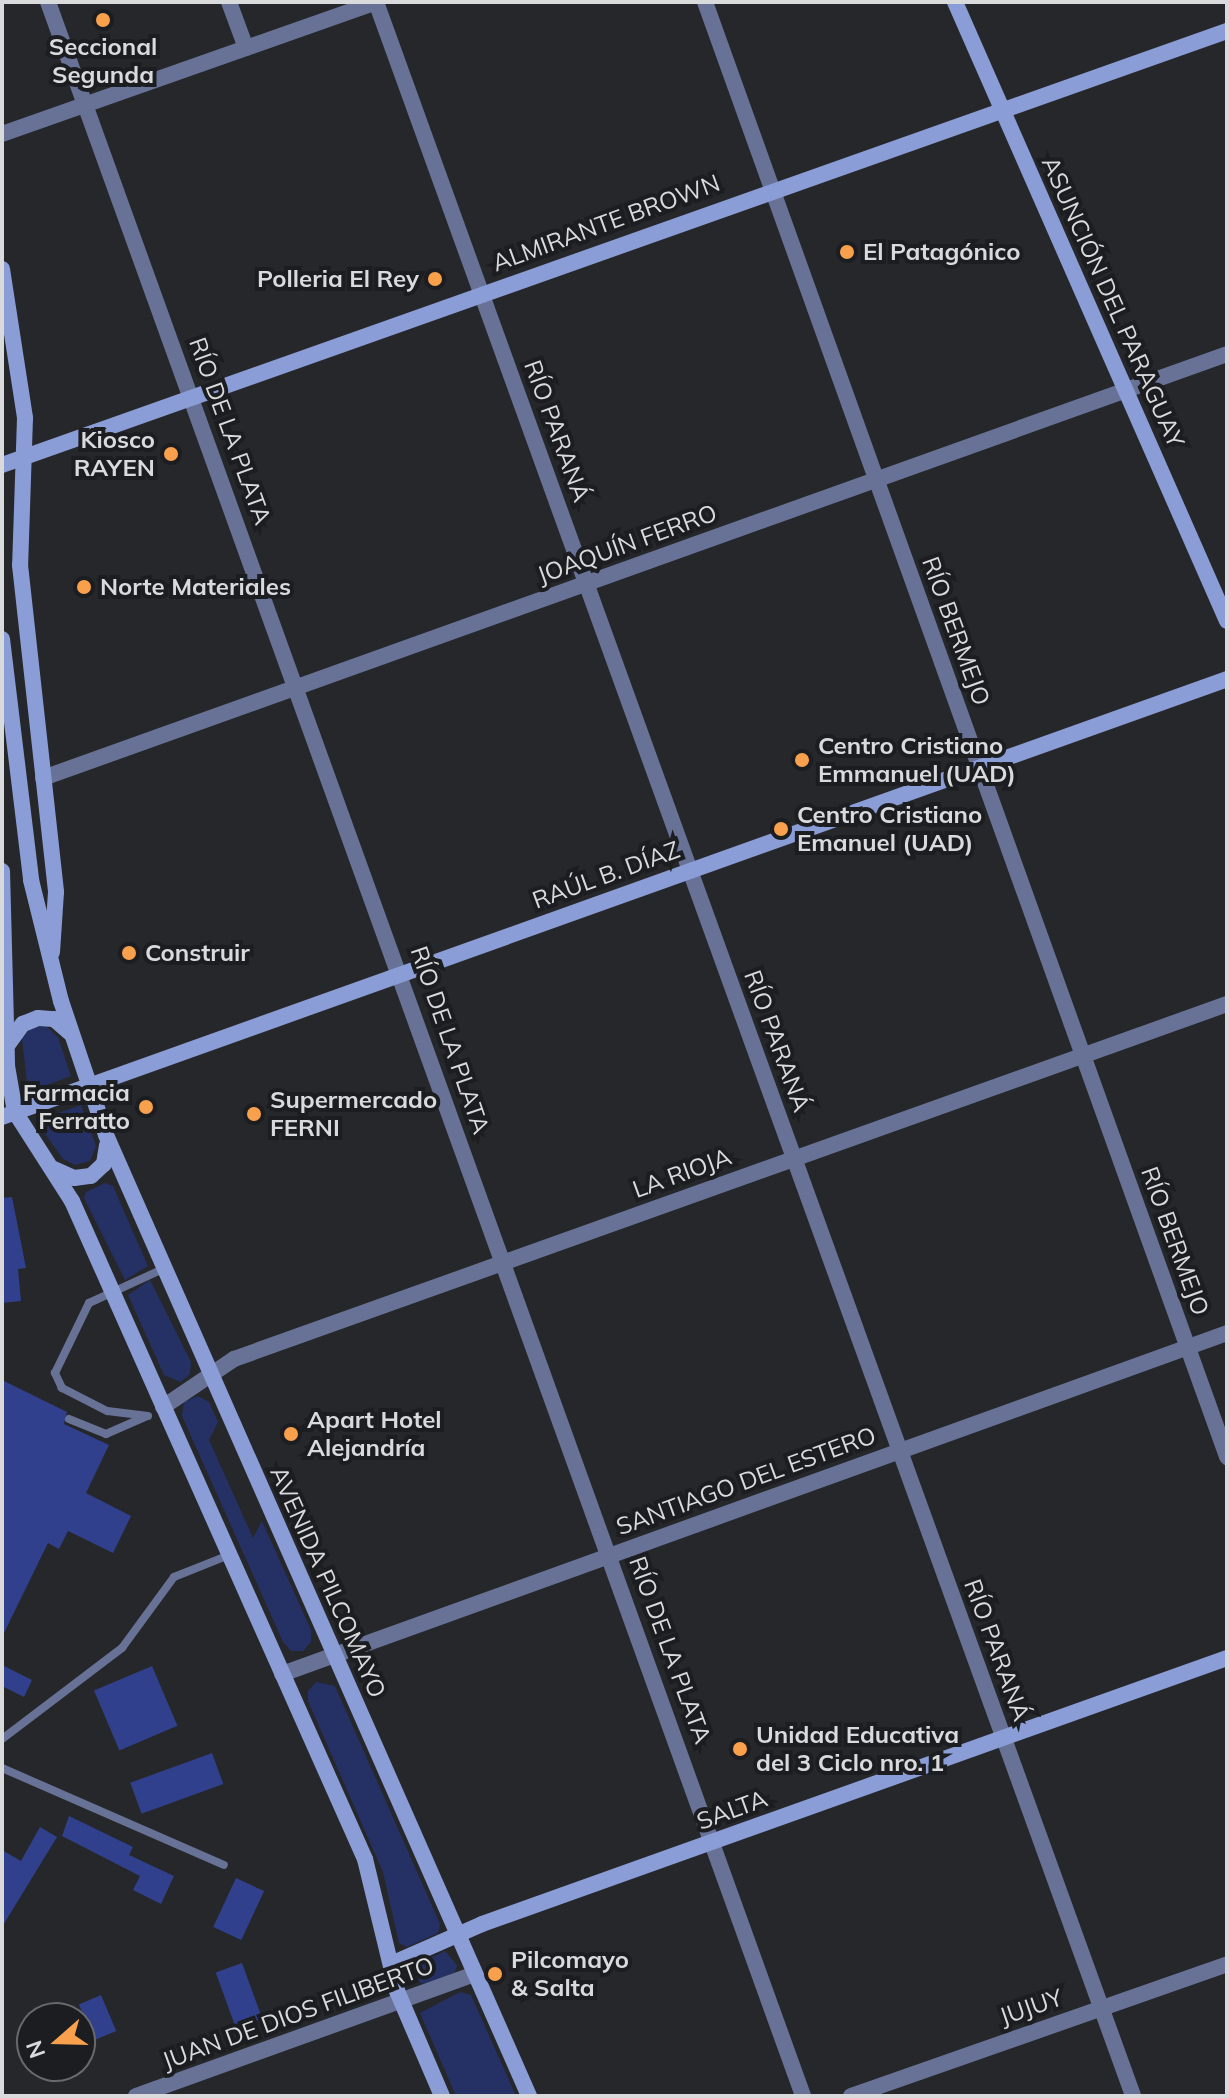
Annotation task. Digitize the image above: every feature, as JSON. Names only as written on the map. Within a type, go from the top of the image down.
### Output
[{"type":"main road","name":"ASUNCIÓN DEL PARAGUAY","points":[[955,2],[1227,621]]},
{"type":"main road","name":"ALMIRANTE BROWN","points":[[2,465],[772,189],[1227,31]]},
{"type":"main road","points":[[2,269],[25,412],[20,574],[56,892],[51,965]]},
{"type":"main road","name":"AVENIDA PILCOMAYO","points":[[2,639],[28,865],[71,1035],[106,1135],[208,1373],[529,2096]]},
{"type":"main road","name":"RAÚL B. DÍAZ","points":[[9,1114],[1227,679]]},
{"type":"main road","points":[[2,871],[9,1114],[50,1165],[112,1292],[156,1411],[229,1555],[369,1869],[402,2004],[442,2096]]},
{"type":"main road","points":[[6,1047],[23,1024],[38,1018],[54,1019],[71,1035]]},
{"type":"main road","points":[[50,1165],[74,1178],[95,1174],[106,1159],[106,1135]]},
{"type":"main road","name":"SALTA","points":[[391,1964],[458,1935],[1227,1658]]},
{"type":"street","name":"RÍO DE LA PLATA","points":[[48,2],[803,2096]]},
{"type":"street","points":[[229,2],[246,48]]},
{"type":"street","points":[[2,134],[377,2]]},
{"type":"street","name":"RÍO PARANÁ","points":[[377,2],[1133,2096]]},
{"type":"street","name":"RÍO BERMEJO","points":[[705,2],[1227,1457]]},
{"type":"street","name":"JOAQUÍN FERRO","points":[[43,778],[1227,354]]},
{"type":"street","name":"LA RIOJA","points":[[156,1411],[208,1373],[503,1263],[1227,1004]]},
{"type":"street","name":"SANTIAGO DEL ESTERO","points":[[282,1674],[1227,1333]]},
{"type":"street","name":"JUJUY","points":[[851,2096],[1227,1964]]},
{"type":"street","name":"JUAN DE DIOS FILIBERTO","points":[[136,2096],[180,2089],[475,1974]]},
{"type":"lane","points":[[156,1411],[107,1411],[65,1390],[55,1377],[83,1310],[112,1292],[163,1269]]},
{"type":"lane","points":[[69,1419],[106,1434],[156,1411]]},
{"type":"lane","points":[[2,1739],[122,1648],[174,1577],[229,1555]]},
{"type":"lane","points":[[2,1768],[224,1865]]},
{"type":"shaded area","points":[[46,1026],[58,1037],[71,1076],[28,1092],[22,1039],[31,1028]]},
{"type":"shaded area","points":[[81,1105],[96,1146],[90,1161],[75,1165],[63,1159],[36,1121]]},
{"type":"shaded area","points":[[105,1183],[113,1186],[148,1266],[125,1280],[84,1198],[86,1192]]},
{"type":"shaded area","points":[[150,1280],[191,1362],[190,1374],[181,1382],[164,1375],[128,1295]]},
{"type":"shaded area","points":[[198,1396],[209,1402],[218,1422],[209,1440],[253,1538],[262,1521],[311,1630],[311,1642],[303,1651],[291,1651],[283,1642],[182,1416],[184,1402]]},
{"type":"shaded area","points":[[316,1682],[335,1686],[440,1924],[438,1933],[407,1947],[399,1943],[383,1872],[308,1701],[308,1691]]},
{"type":"shaded area","points":[[445,1951],[457,1965],[455,1972],[429,1984],[420,1983],[415,1966]]},
{"type":"shaded area","points":[[460,1992],[471,1995],[516,2096],[456,2096],[420,2013]]},
{"type":"building","points":[[12,1197],[26,1268],[18,1269],[21,1301],[2,1303],[2,1198]]},
{"type":"building","points":[[2,1380],[67,1412],[64,1424],[109,1445],[86,1493],[131,1516],[113,1553],[68,1531],[59,1549],[48,1543],[2,1637]]},
{"type":"building","points":[[2,1665],[32,1680],[24,1697],[2,1686]]},
{"type":"building","points":[[152,1666],[177,1726],[119,1750],[94,1691]]},
{"type":"building","points":[[212,1753],[223,1784],[142,1814],[130,1783]]},
{"type":"building","points":[[69,1816],[133,1847],[129,1855],[174,1876],[161,1904],[133,1890],[140,1876],[62,1836]]},
{"type":"building","points":[[40,1827],[57,1837],[2,1927],[2,1850],[21,1861]]},
{"type":"building","points":[[236,1878],[264,1891],[241,1940],[213,1927]]},
{"type":"building","points":[[242,1963],[262,2018],[236,2028],[216,1973]]},
{"type":"building","points":[[101,1995],[116,2031],[96,2039],[96,2002],[85,2002]]},
{"type":"place","name":"Seccional Segunda","points":[[103,20]]},
{"type":"place","name":"El Patagónico","points":[[847,252]]},
{"type":"place","name":"Polleria El Rey","points":[[435,279]]},
{"type":"place","name":"Kiosco RAYEN","points":[[171,454]]},
{"type":"place","name":"Norte Materiales","points":[[84,587]]},
{"type":"place","name":"Centro Cristiano Emmanuel (UAD)","points":[[802,760]]},
{"type":"place","name":"Centro Cristiano Emanuel (UAD)","points":[[781,829]]},
{"type":"place","name":"Construir","points":[[129,953]]},
{"type":"place","name":"Farmacia Ferratto","points":[[146,1107]]},
{"type":"place","name":"Supermercado FERNI","points":[[254,1114]]},
{"type":"place","name":"Apart Hotel Alejandría","points":[[291,1434]]},
{"type":"place","name":"Unidad Educativa del 3 Ciclo nro. 1","points":[[740,1749]]},
{"type":"place","name":"Pilcomayo & Salta","points":[[495,1974]]}]
